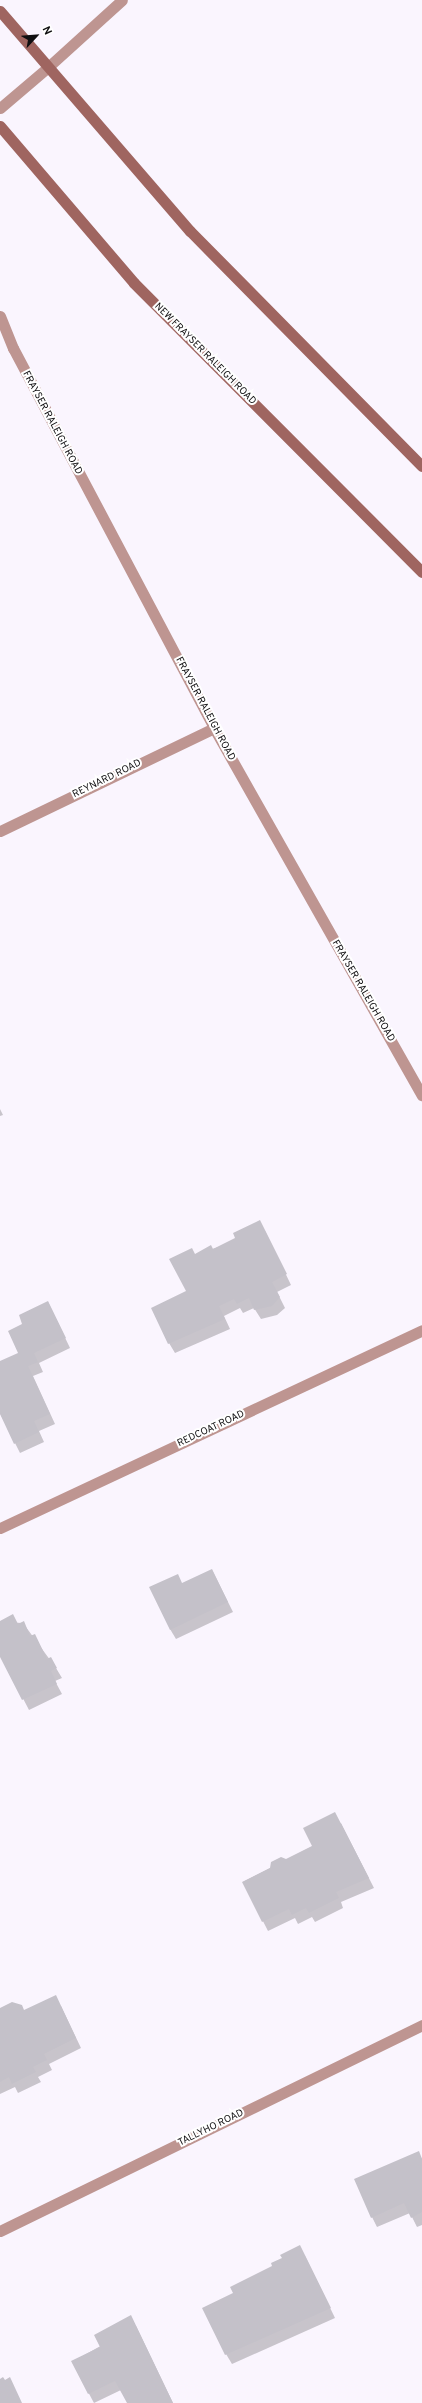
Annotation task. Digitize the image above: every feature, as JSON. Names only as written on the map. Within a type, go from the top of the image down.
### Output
[{"type":"main road","points":[[0,11],[47,68],[190,231],[422,466]]},
{"type":"main road","name":"NEW FRAYSER RALEIGH ROAD","points":[[0,126],[134,283],[422,572]]},
{"type":"street","points":[[0,108],[47,68],[122,0]]},
{"type":"street","name":"FRAYSER RALEIGH ROAD","points":[[0,316],[12,348],[214,728],[422,1095]]},
{"type":"street","name":"REYNARD ROAD","points":[[0,831],[214,728]]},
{"type":"street","name":"REDCOAT ROAD","points":[[0,1528],[422,1330]]},
{"type":"street","name":"TALLYHO ROAD","points":[[0,2231],[422,2025]]},
{"type":"building","points":[[260,1220],[287,1274],[272,1282],[280,1297],[272,1306],[254,1310],[249,1298],[237,1304],[234,1299],[219,1306],[225,1319],[168,1344],[151,1308],[186,1291],[169,1259],[192,1248],[195,1254],[211,1245],[213,1249],[235,1238],[233,1233]]},
{"type":"building","points":[[48,1301],[66,1338],[34,1353],[38,1362],[28,1366],[50,1414],[34,1421],[39,1432],[14,1444],[0,1414],[0,1361],[18,1353],[8,1331],[22,1324],[19,1315]]},
{"type":"building","points":[[212,1569],[228,1602],[170,1630],[149,1587],[178,1574],[182,1583]]},
{"type":"building","points":[[13,1614],[18,1624],[24,1621],[30,1636],[35,1634],[47,1659],[51,1657],[57,1668],[51,1671],[57,1684],[22,1700],[0,1657],[0,1621]]},
{"type":"building","points":[[335,1812],[369,1878],[336,1892],[339,1898],[309,1913],[306,1908],[292,1915],[289,1909],[262,1922],[242,1882],[270,1868],[271,1862],[281,1857],[286,1859],[312,1846],[303,1828]]},
{"type":"building","points":[[56,1995],[76,2038],[44,2054],[47,2060],[33,2067],[36,2072],[12,2084],[9,2077],[0,2082],[0,2008],[12,2002],[22,2005],[24,2010]]},
{"type":"building","points":[[419,2151],[422,2159],[422,2212],[411,2218],[404,2203],[371,2218],[354,2179]]},
{"type":"building","points":[[300,2245],[331,2308],[225,2355],[202,2308],[233,2293],[230,2287],[272,2266],[271,2263],[282,2258],[280,2255]]},
{"type":"building","points":[[131,2315],[173,2403],[127,2403],[115,2381],[88,2394],[71,2361],[100,2347],[94,2335]]},
{"type":"building","points":[[3,2377],[5,2380],[10,2377],[22,2403],[0,2403],[0,2379]]}]
